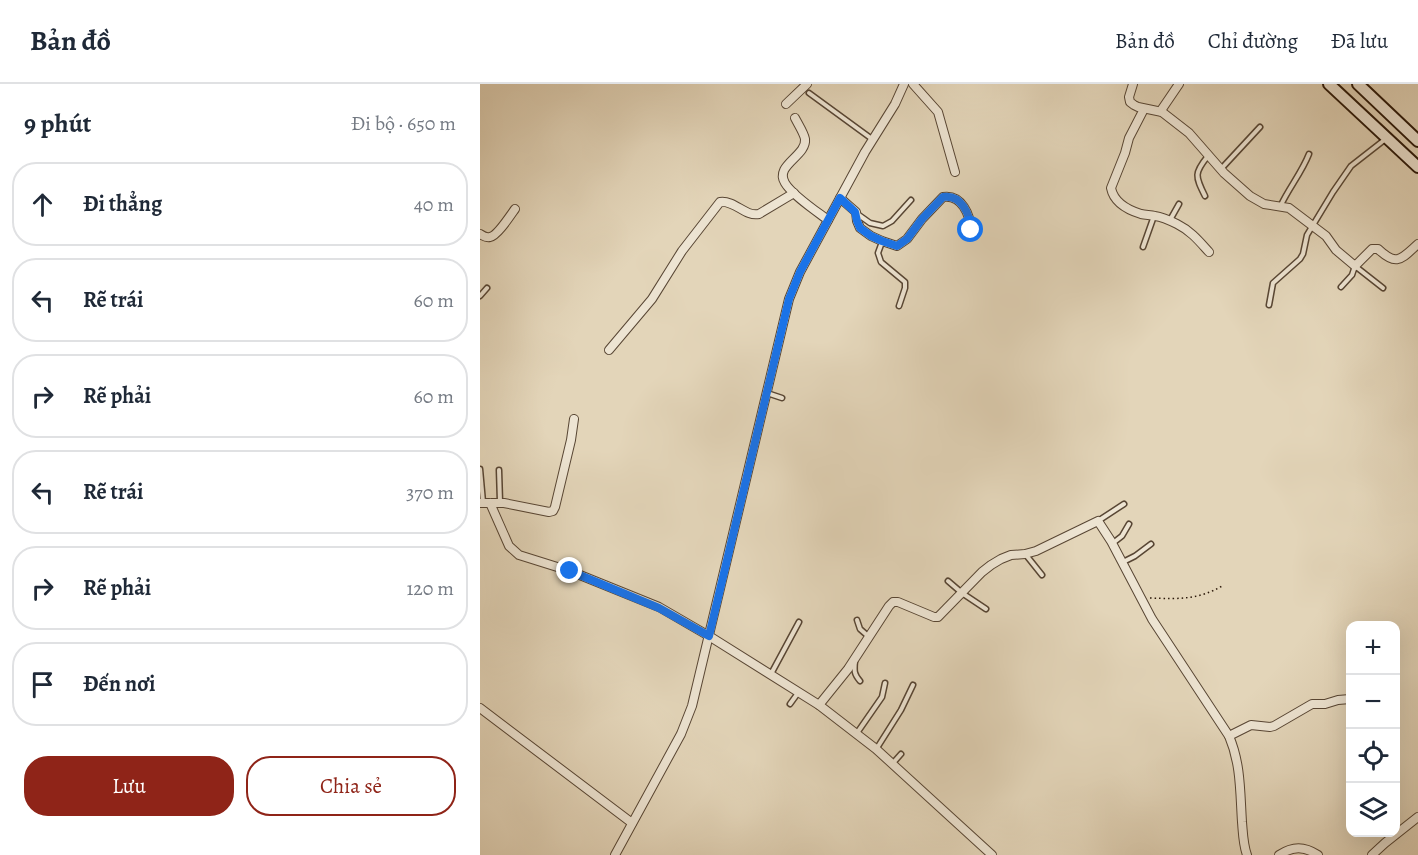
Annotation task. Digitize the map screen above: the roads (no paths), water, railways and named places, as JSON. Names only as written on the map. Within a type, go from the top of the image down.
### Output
[{"type":"main road","points":[[1329,84],[1418,167]]},
{"type":"main road","points":[[1358,84],[1418,141]]},
{"type":"street","points":[[786,104],[807,84]]},
{"type":"street","points":[[615,855],[693,706],[794,285],[904,84]]},
{"type":"street","points":[[913,84],[938,112],[955,172]]},
{"type":"street","points":[[1133,84],[1130,102],[1144,109],[1162,112],[1189,133],[1220,169],[1257,201],[1289,208],[1326,236],[1336,250],[1355,266],[1372,249],[1378,249],[1388,259],[1395,260],[1402,258],[1418,244]]},
{"type":"street","points":[[1162,112],[1179,84]]},
{"type":"street","points":[[1144,109],[1129,138],[1111,188],[1115,200],[1126,208],[1143,215],[1155,215],[1170,221],[1193,234],[1209,252]]},
{"type":"street","points":[[795,118],[805,138],[805,143],[786,168],[783,180],[794,193],[828,220]]},
{"type":"street","points":[[609,350],[652,299],[682,251],[720,202],[729,202],[755,215],[794,193]]},
{"type":"street","points":[[840,198],[855,212],[860,228],[871,236],[897,246],[907,239],[922,219],[946,196],[964,206],[968,213],[971,230]]},
{"type":"street","points":[[480,234],[488,238],[492,237],[514,209]]},
{"type":"street","points":[[574,419],[566,463],[553,511],[500,502],[484,503],[508,546],[519,555],[570,571],[659,608],[709,636],[819,705],[876,749],[992,855]]},
{"type":"street","points":[[819,705],[855,658],[893,602],[938,617],[991,564],[1011,555],[1036,551],[1098,520],[1152,619],[1229,736],[1239,764],[1244,842],[1247,855]]},
{"type":"street","points":[[1229,736],[1251,725],[1274,726],[1312,704],[1346,699]]},
{"type":"street","points":[[480,708],[632,823]]},
{"type":"street","points":[[1372,855],[1418,817]]},
{"type":"street","points":[[1279,855],[1294,848],[1310,850],[1318,855]]},
{"type":"lane","points":[[809,93],[872,140]]},
{"type":"lane","points":[[1220,169],[1260,127]]},
{"type":"lane","points":[[1269,305],[1273,283],[1304,254],[1307,235],[1351,166],[1383,141]]},
{"type":"lane","points":[[1281,206],[1288,189],[1304,166],[1309,154]]},
{"type":"lane","points":[[1204,196],[1199,185],[1197,170],[1208,155]]},
{"type":"lane","points":[[855,212],[870,223],[883,226],[892,222],[911,200]]},
{"type":"lane","points":[[1170,221],[1179,204]]},
{"type":"lane","points":[[1143,247],[1155,215]]},
{"type":"lane","points":[[882,241],[878,253],[880,262],[905,282],[899,306]]},
{"type":"lane","points":[[1341,287],[1352,275],[1355,266],[1383,288]]},
{"type":"lane","points":[[480,296],[487,288]]},
{"type":"lane","points":[[767,393],[782,398]]},
{"type":"lane","points":[[480,469],[484,503]]},
{"type":"lane","points":[[499,470],[500,502]]},
{"type":"lane","points":[[1098,520],[1124,504]]},
{"type":"lane","points":[[1113,544],[1122,536],[1129,524]]},
{"type":"lane","points":[[1122,562],[1151,544]]},
{"type":"lane","points":[[1025,554],[1042,575]]},
{"type":"lane","points":[[948,581],[986,609]]},
{"type":"lane","points":[[857,620],[860,628],[869,637]]},
{"type":"lane","points":[[770,675],[799,622]]},
{"type":"lane","points":[[855,658],[854,671],[860,681]]},
{"type":"lane","points":[[857,733],[882,697],[885,683]]},
{"type":"lane","points":[[876,749],[901,710],[913,685]]},
{"type":"lane","points":[[790,704],[798,692]]},
{"type":"lane","points":[[892,764],[901,754]]}]
